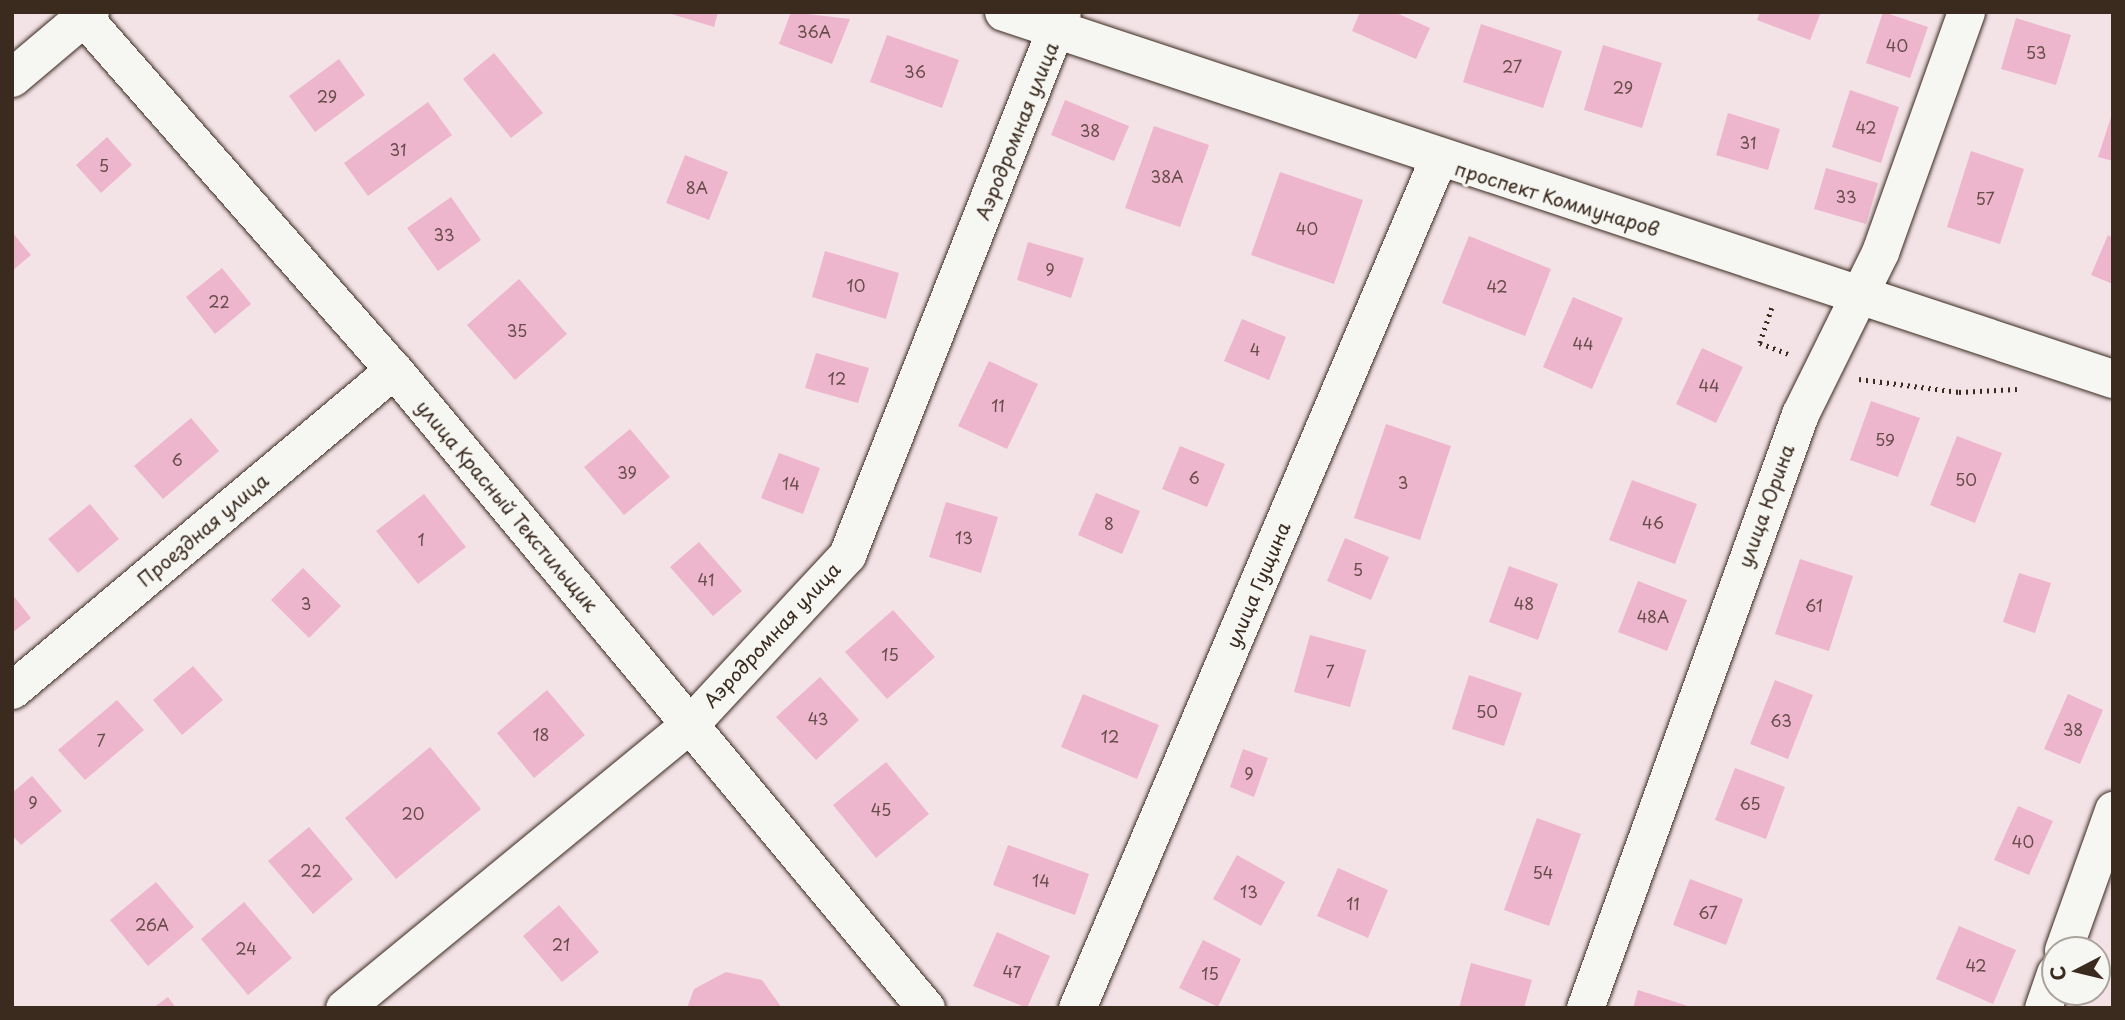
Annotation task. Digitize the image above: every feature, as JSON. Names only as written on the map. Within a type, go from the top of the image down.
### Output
[{"type":"street","name":"проспект Коммунаров","points":[[1004,12],[1059,22],[1437,161],[1860,294],[2113,379]]},
{"type":"street","name":"улица Юрина","points":[[1585,1008],[1800,414],[1860,294],[1966,12]]},
{"type":"street","points":[[12,78],[84,14]]},
{"type":"street","name":"улица Красный Текстильщик","points":[[84,14],[394,370],[926,1008]]},
{"type":"street","name":"Аэродромная улица","points":[[344,1008],[690,724],[846,555],[1059,22]]},
{"type":"street","name":"улица Гущина","points":[[1077,1008],[1437,161]]},
{"type":"street","name":"Проездная улица","points":[[12,690],[394,370]]},
{"type":"street","points":[[2068,936],[2113,810]]},
{"type":"path","points":[[1772,308],[1760,342],[1802,359]]},
{"type":"path","points":[[1844,377],[1959,392],[2024,388]]},
{"type":"building","points":[[665,12],[718,12],[714,27]]},
{"type":"building","points":[[791,12],[850,19],[832,64],[779,44]]},
{"type":"building","points":[[1360,12],[1394,12],[1430,28],[1416,59],[1352,31]]},
{"type":"building","points":[[1760,12],[1821,12],[1810,40],[1757,20]]},
{"type":"building","points":[[1883,12],[1928,27],[1910,78],[1866,63]]},
{"type":"building","points":[[2016,18],[2071,35],[2056,85],[2001,69]]},
{"type":"building","points":[[1481,24],[1562,51],[1543,108],[1463,82]]},
{"type":"building","points":[[887,35],[959,60],[942,108],[870,82]]},
{"type":"building","points":[[1603,45],[1662,63],[1642,128],[1584,110]]},
{"type":"building","points":[[494,53],[543,113],[511,138],[463,79]]},
{"type":"building","points":[[339,59],[365,95],[315,132],[289,96]]},
{"type":"building","points":[[1850,90],[1899,107],[1881,163],[1832,147]]},
{"type":"building","points":[[1065,100],[1129,126],[1114,161],[1051,135]]},
{"type":"building","points":[[428,102],[452,135],[368,196],[344,163]]},
{"type":"building","points":[[2113,111],[2113,161],[2098,157]]},
{"type":"building","points":[[1728,113],[1780,129],[1768,170],[1716,155]]},
{"type":"building","points":[[1154,126],[1209,145],[1180,227],[1125,208]]},
{"type":"building","points":[[107,137],[132,165],[101,193],[76,165]]},
{"type":"building","points":[[1971,151],[2024,169],[2000,244],[1947,227]]},
{"type":"building","points":[[685,155],[728,172],[709,220],[666,203]]},
{"type":"building","points":[[1826,168],[1878,183],[1866,224],[1814,209]]},
{"type":"building","points":[[1280,172],[1363,200],[1334,284],[1251,255]]},
{"type":"building","points":[[451,197],[481,240],[438,271],[407,228]]},
{"type":"building","points":[[12,232],[31,255],[12,271]]},
{"type":"building","points":[[2108,235],[2113,238],[2113,284],[2091,275]]},
{"type":"building","points":[[1469,236],[1551,269],[1525,336],[1442,303]]},
{"type":"building","points":[[1028,242],[1084,258],[1071,298],[1017,280]]},
{"type":"building","points":[[825,251],[899,273],[886,319],[812,297]]},
{"type":"building","points":[[222,268],[251,304],[215,334],[186,297]]},
{"type":"building","points":[[519,279],[567,334],[515,380],[467,325]]},
{"type":"building","points":[[1573,297],[1623,318],[1592,389],[1543,367]]},
{"type":"building","points":[[1242,319],[1286,337],[1269,380],[1224,361]]},
{"type":"building","points":[[1702,348],[1743,367],[1716,423],[1676,404]]},
{"type":"building","points":[[816,353],[869,368],[858,403],[805,388]]},
{"type":"building","points":[[989,361],[1038,384],[1007,449],[958,426]]},
{"type":"building","points":[[1871,401],[1920,418],[1898,477],[1850,460]]},
{"type":"building","points":[[191,418],[219,451],[163,499],[134,466]]},
{"type":"building","points":[[1386,424],[1451,446],[1420,540],[1354,518]]},
{"type":"building","points":[[630,429],[670,477],[624,515],[584,467]]},
{"type":"building","points":[[1957,436],[2002,453],[1975,523],[1930,505]]},
{"type":"building","points":[[1180,446],[1225,464],[1207,507],[1162,489]]},
{"type":"building","points":[[779,453],[820,468],[803,514],[761,498]]},
{"type":"building","points":[[1632,480],[1697,504],[1675,564],[1609,540]]},
{"type":"building","points":[[1096,493],[1140,511],[1122,554],[1078,535]]},
{"type":"building","points":[[424,494],[466,547],[418,584],[376,531]]},
{"type":"building","points":[[946,502],[998,517],[981,573],[929,557]]},
{"type":"building","points":[[90,504],[119,539],[78,573],[48,539]]},
{"type":"building","points":[[1345,538],[1389,557],[1371,600],[1327,581]]},
{"type":"building","points":[[699,542],[742,591],[713,616],[670,567]]},
{"type":"building","points":[[1800,559],[1853,576],[1829,651],[1775,634]]},
{"type":"building","points":[[1509,566],[1558,584],[1538,640],[1489,622]]},
{"type":"building","points":[[303,568],[341,606],[309,638],[271,600]]},
{"type":"building","points":[[2019,573],[2051,583],[2035,633],[2003,622]]},
{"type":"building","points":[[1638,581],[1687,600],[1667,651],[1618,632]]},
{"type":"building","points":[[12,594],[31,618],[12,633]]},
{"type":"building","points":[[893,610],[935,657],[887,699],[845,652]]},
{"type":"building","points":[[1310,635],[1366,650],[1350,707],[1294,692]]},
{"type":"building","points":[[193,666],[223,700],[182,735],[153,700]]},
{"type":"building","points":[[1469,675],[1522,693],[1504,746],[1452,729]]},
{"type":"building","points":[[820,677],[859,720],[816,760],[776,717]]},
{"type":"building","points":[[1775,680],[1813,695],[1788,759],[1750,744]]},
{"type":"building","points":[[547,690],[585,735],[534,778],[497,733]]},
{"type":"building","points":[[1083,694],[1159,725],[1137,779],[1061,747]]},
{"type":"building","points":[[2068,694],[2103,710],[2080,764],[2044,749]]},
{"type":"building","points":[[117,700],[144,730],[85,780],[58,750]]},
{"type":"building","points":[[430,747],[481,809],[396,879],[345,818]]},
{"type":"building","points":[[1243,749],[1268,758],[1254,797],[1230,787]]},
{"type":"building","points":[[886,762],[929,814],[876,858],[833,805]]},
{"type":"building","points":[[1735,768],[1785,787],[1766,839],[1715,820]]},
{"type":"building","points":[[32,776],[62,811],[21,845],[12,835],[12,793]]},
{"type":"building","points":[[2018,806],[2053,821],[2029,875],[1994,860]]},
{"type":"building","points":[[1537,818],[1581,834],[1549,926],[1504,910]]},
{"type":"building","points":[[309,827],[353,879],[313,914],[268,861]]},
{"type":"building","points":[[1008,845],[1089,874],[1075,915],[993,885]]},
{"type":"building","points":[[1237,855],[1285,882],[1261,926],[1213,899]]},
{"type":"building","points":[[1338,868],[1388,890],[1368,938],[1317,916]]},
{"type":"building","points":[[1690,879],[1743,899],[1726,945],[1673,925]]},
{"type":"building","points":[[156,882],[194,927],[148,966],[110,920]]},
{"type":"building","points":[[244,902],[292,958],[248,995],[201,939]]},
{"type":"building","points":[[559,905],[599,952],[562,982],[523,936]]},
{"type":"building","points":[[1959,926],[2016,950],[1993,1004],[1936,979]]},
{"type":"building","points":[[997,932],[1050,956],[1027,1008],[973,986]]},
{"type":"building","points":[[1203,940],[1241,959],[1218,1007],[1179,988]]},
{"type":"building","points":[[1471,963],[1532,980],[1524,1008],[1459,1008]]},
{"type":"building","points":[[726,972],[762,980],[782,1008],[687,1008],[694,989]]},
{"type":"building","points":[[1638,990],[1691,1007],[1691,1008],[1633,1008]]},
{"type":"building","points":[[168,997],[176,1008],[153,1008]]}]
